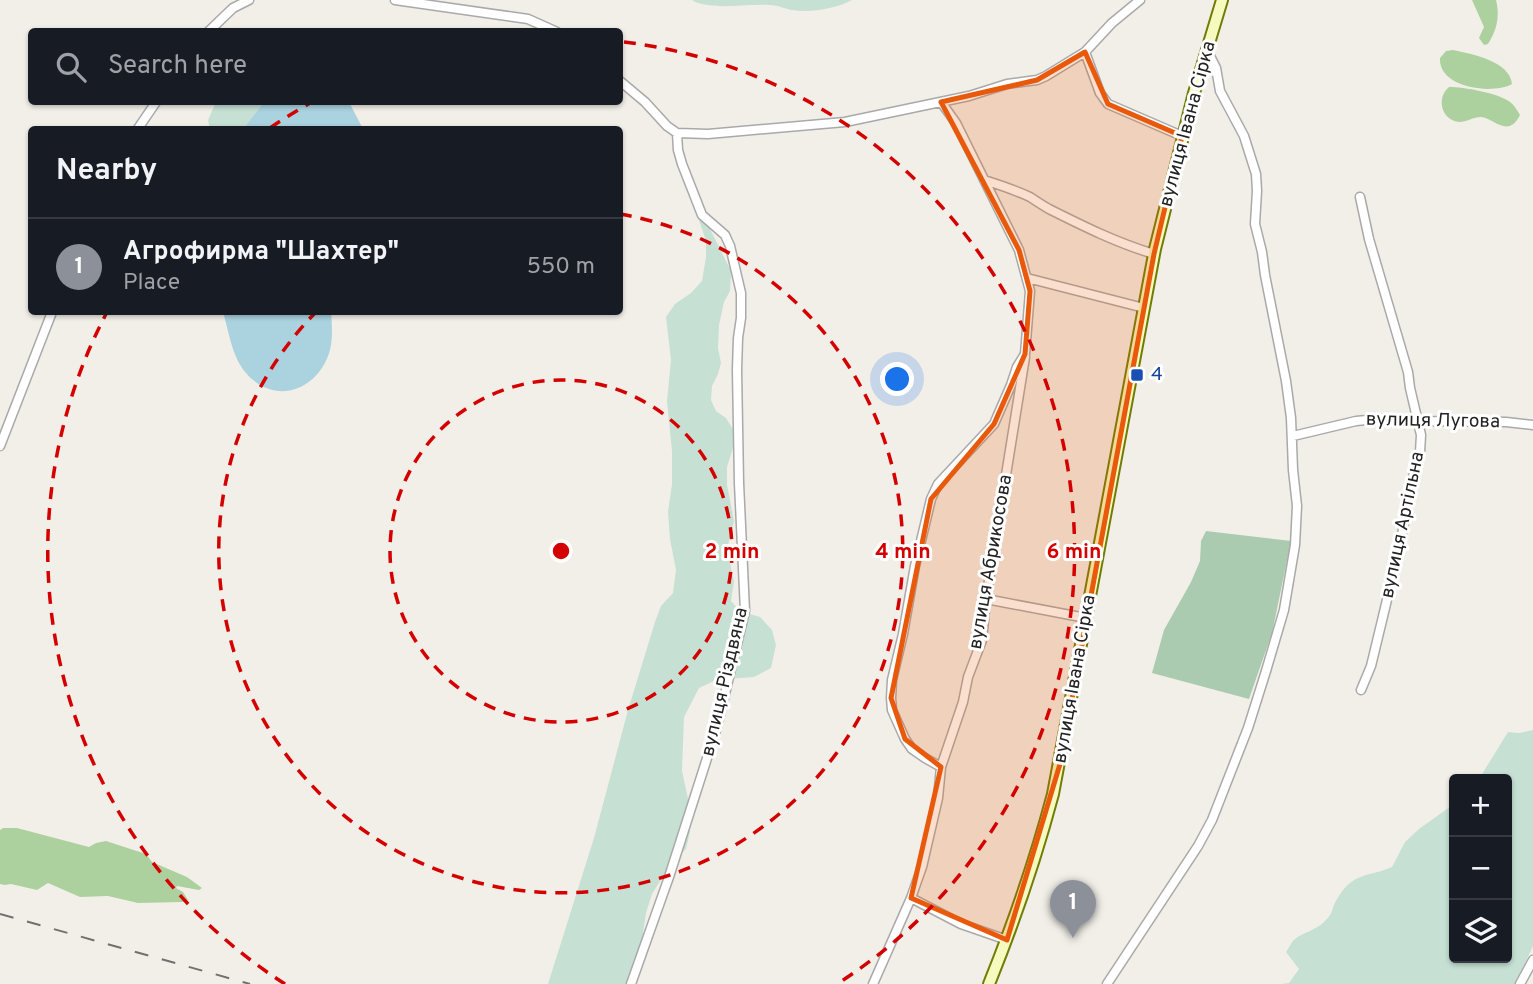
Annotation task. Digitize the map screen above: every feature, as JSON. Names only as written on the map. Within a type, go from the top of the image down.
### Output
[{"type":"street","points":[[212,28],[233,8],[249,0]]},
{"type":"street","points":[[395,0],[528,19],[548,28]]},
{"type":"street","points":[[623,84],[667,126],[677,132],[708,134],[845,122],[969,96],[1007,84],[1037,80],[1085,52],[1112,23],[1140,0]]},
{"type":"street","name":"вулиця Івана Сірка","points":[[989,984],[1034,860],[1053,793],[1154,254],[1182,136],[1222,0]]},
{"type":"street","points":[[1107,984],[1198,846],[1212,820],[1248,728],[1284,610],[1295,545],[1297,506],[1293,436],[1286,381],[1255,223],[1256,174],[1244,136],[1220,91],[1216,68],[1207,50]]},
{"type":"street","points":[[1085,52],[1100,93],[1108,104],[1182,136]]},
{"type":"street","name":"вулиця Абрикосова","points":[[873,984],[922,867],[947,747],[982,640],[986,599],[1025,354],[1030,290],[1019,250],[956,123],[941,102]]},
{"type":"street","points":[[140,126],[154,105]]},
{"type":"street","name":"вулиця Різдвяна","points":[[631,984],[717,727],[746,611],[739,483],[737,370],[741,293],[725,235],[702,215],[682,164],[677,132]]},
{"type":"street","points":[[984,180],[1008,187],[1125,245],[1154,254]]},
{"type":"street","name":"вулиця Артільна","points":[[1360,197],[1369,239],[1408,372],[1421,435],[1420,452],[1411,484],[1400,546],[1371,666],[1361,690]]},
{"type":"street","points":[[1027,278],[1144,308]]},
{"type":"street","points":[[0,446],[51,315]]},
{"type":"street","name":"вулиця Абрикосова","points":[[942,767],[912,749],[905,739],[896,720],[891,698],[892,680],[931,499],[938,484],[994,424],[1025,354]]},
{"type":"street","name":"вулиця Лугова","points":[[1293,436],[1356,421],[1378,419],[1533,425]]},
{"type":"street","points":[[986,599],[1086,618]]},
{"type":"street","points":[[911,898],[961,924],[1007,940]]},
{"type":"street","points":[[1520,984],[1533,960]]},
{"type":"highlighted area","points":[[1085,52],[1108,104],[1182,136],[1154,254],[1060,764],[1007,940],[911,898],[941,767],[905,739],[891,698],[931,499],[994,424],[1025,354],[1030,291],[1019,250],[941,102],[1037,80]]},
{"type":"green space","points":[[693,0],[852,0],[831,8],[807,11],[770,5],[712,6]]},
{"type":"green space","points":[[1472,0],[1496,0],[1497,23],[1488,44],[1484,45],[1479,38],[1484,27]]},
{"type":"green space","points":[[1446,51],[1479,56],[1497,64],[1510,76],[1512,84],[1480,89],[1457,82],[1442,68],[1440,58]]},
{"type":"green space","points":[[1449,87],[1472,89],[1498,96],[1511,103],[1520,115],[1511,126],[1481,117],[1462,122],[1453,120],[1442,108],[1443,97]]},
{"type":"green space","points":[[215,105],[262,105],[245,126],[209,126],[208,120]]},
{"type":"green space","points":[[698,217],[710,229],[731,271],[730,291],[724,302],[719,325],[718,348],[721,363],[712,386],[711,400],[716,411],[726,418],[734,431],[733,448],[727,467],[727,485],[734,521],[727,549],[734,582],[731,601],[740,611],[760,617],[772,630],[776,645],[771,668],[754,677],[716,680],[699,688],[684,717],[682,771],[690,808],[690,832],[686,849],[670,865],[652,894],[642,940],[627,984],[548,984],[594,838],[655,622],[661,606],[673,593],[676,570],[668,512],[672,484],[672,451],[667,401],[671,360],[666,317],[675,304],[702,281],[706,241]]},
{"type":"green space","points":[[1206,531],[1291,541],[1272,633],[1249,699],[1152,673],[1164,630],[1200,561],[1201,541]]},
{"type":"green space","points":[[1533,730],[1533,946],[1515,984],[1281,984],[1289,983],[1299,969],[1286,952],[1294,940],[1327,919],[1343,890],[1355,879],[1392,867],[1405,842],[1449,808],[1449,963],[1512,963],[1512,774],[1482,774],[1508,732]]},
{"type":"green space","points":[[17,828],[89,847],[106,841],[146,854],[152,862],[187,877],[202,888],[199,890],[177,886],[188,900],[183,902],[138,903],[108,896],[80,897],[48,883],[37,890],[0,884],[0,830]]},
{"type":"water","points":[[262,105],[351,105],[361,126],[245,126]]},
{"type":"water","points":[[224,315],[331,315],[332,340],[324,364],[306,384],[295,389],[282,391],[257,383],[241,367]]},
{"type":"railway","points":[[0,914],[250,984]]},
{"type":"place","name":"4","points":[[1137,375]]},
{"type":"place","name":"Агрофирма \"Шахтер\"","points":[[1073,938]]}]
